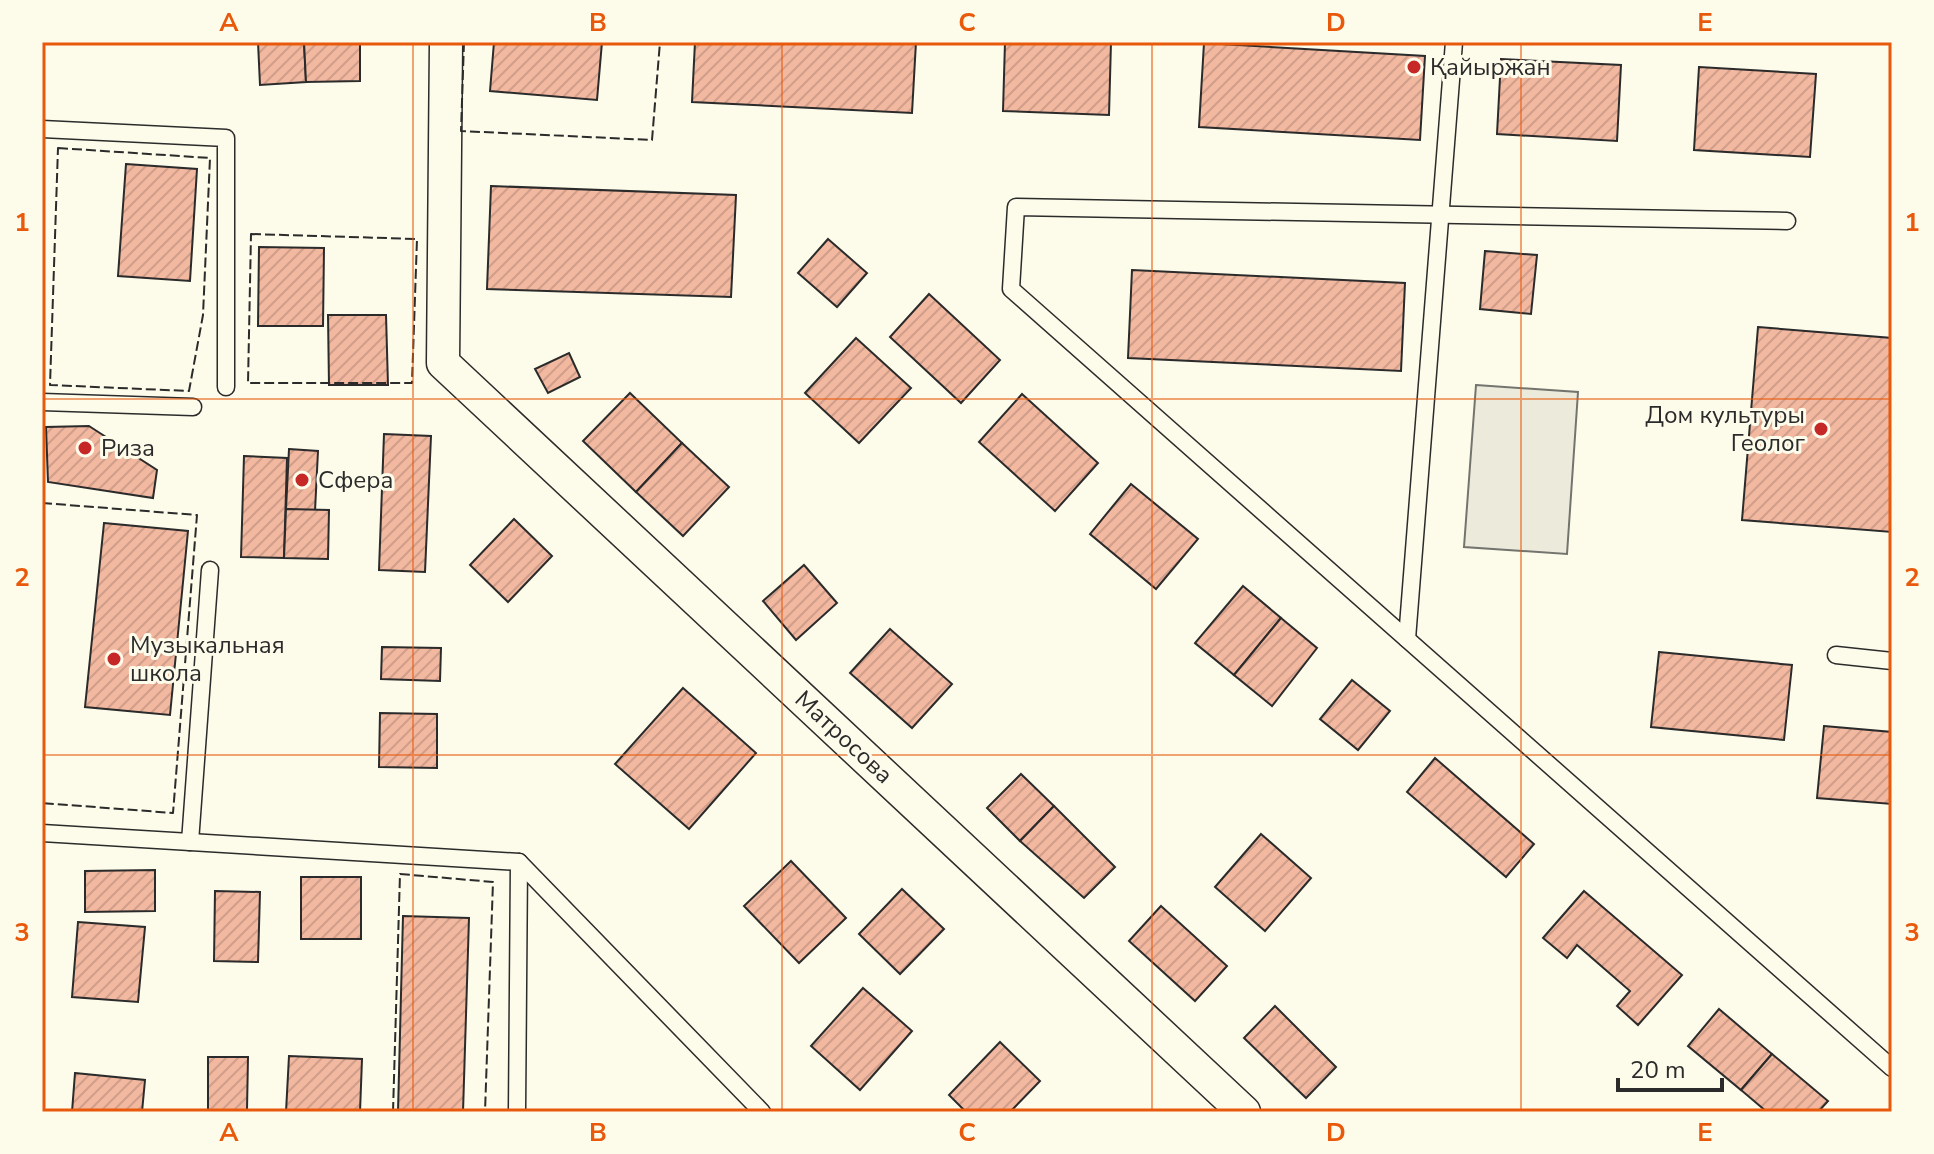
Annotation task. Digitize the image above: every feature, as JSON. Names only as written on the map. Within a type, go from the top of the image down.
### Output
[{"type":"street","name":"Матросова","points":[[446,42],[443,363],[1244,1112]]},
{"type":"lane","points":[[1407,639],[1454,42]]},
{"type":"lane","points":[[42,129],[226,138],[226,387]]},
{"type":"lane","points":[[1787,221],[1016,207],[1011,289],[1892,1068]]},
{"type":"lane","points":[[42,402],[193,407]]},
{"type":"lane","points":[[190,842],[210,570]]},
{"type":"lane","points":[[1836,655],[1892,661]]},
{"type":"lane","points":[[42,833],[519,862],[762,1112]]},
{"type":"lane","points":[[517,1112],[519,862]]},
{"type":"shaded area","points":[[1476,385],[1578,392],[1567,554],[1464,547]]},
{"type":"building","points":[[258,42],[304,42],[306,82],[260,85]]},
{"type":"building","points":[[304,42],[360,42],[360,81],[306,82]]},
{"type":"building","points":[[494,42],[602,42],[597,100],[490,91]]},
{"type":"building","points":[[695,42],[916,42],[912,113],[692,102]]},
{"type":"building","points":[[1005,42],[1111,42],[1109,115],[1003,111]]},
{"type":"building","points":[[1204,43],[1425,56],[1420,140],[1199,127]]},
{"type":"building","points":[[1501,59],[1621,65],[1617,141],[1497,134]]},
{"type":"building","points":[[1699,67],[1816,74],[1810,157],[1694,150]]},
{"type":"building","points":[[126,164],[197,169],[190,281],[118,276]]},
{"type":"building","points":[[491,186],[736,195],[731,297],[487,289]]},
{"type":"building","points":[[828,239],[867,273],[837,307],[798,273]]},
{"type":"building","points":[[259,247],[324,248],[323,326],[258,326]]},
{"type":"building","points":[[1485,251],[1537,255],[1531,314],[1480,309]]},
{"type":"building","points":[[1132,270],[1405,283],[1401,371],[1128,358]]},
{"type":"building","points":[[929,294],[1000,360],[961,403],[890,337]]},
{"type":"building","points":[[328,315],[386,315],[388,385],[329,385]]},
{"type":"building","name":"Дом культуры Геолог","points":[[1758,327],[1892,338],[1892,532],[1742,520]]},
{"type":"building","points":[[856,338],[911,388],[859,443],[805,393]]},
{"type":"building","points":[[569,353],[580,377],[548,393],[535,369]]},
{"type":"building","points":[[630,393],[682,443],[636,492],[583,441]]},
{"type":"building","points":[[1022,394],[1098,463],[1055,511],[979,442]]},
{"type":"building","name":"Риза","points":[[89,426],[157,470],[153,498],[48,482],[46,427]]},
{"type":"building","points":[[384,434],[431,436],[425,572],[379,570]]},
{"type":"building","points":[[682,443],[729,487],[683,536],[636,492]]},
{"type":"building","name":"Сфера","points":[[289,449],[318,451],[315,511],[286,509]]},
{"type":"building","points":[[244,456],[287,458],[284,558],[241,557]]},
{"type":"building","points":[[1131,484],[1198,539],[1156,589],[1090,534]]},
{"type":"building","points":[[286,509],[329,510],[328,559],[284,558]]},
{"type":"building","points":[[514,519],[552,556],[508,602],[470,565]]},
{"type":"building","points":[[104,523],[188,531],[170,715],[85,707]]},
{"type":"building","points":[[804,565],[837,603],[796,640],[763,601]]},
{"type":"building","points":[[1243,586],[1281,618],[1234,675],[1195,643]]},
{"type":"building","points":[[1281,618],[1317,648],[1272,706],[1234,675]]},
{"type":"building","points":[[890,629],[952,684],[912,728],[850,673]]},
{"type":"building","points":[[382,647],[441,648],[440,681],[381,679]]},
{"type":"building","points":[[1659,652],[1792,665],[1784,740],[1651,727]]},
{"type":"building","points":[[1352,680],[1390,711],[1358,750],[1320,719]]},
{"type":"building","points":[[683,688],[756,753],[689,829],[615,764]]},
{"type":"building","points":[[380,713],[437,714],[437,768],[379,767]]},
{"type":"building","points":[[1824,726],[1892,732],[1892,804],[1817,798]]},
{"type":"building","points":[[1435,758],[1534,844],[1506,877],[1407,792]]},
{"type":"building","points":[[1021,774],[1054,806],[1020,841],[987,808]]},
{"type":"building","points":[[1054,806],[1115,867],[1084,898],[1020,841]]},
{"type":"building","points":[[1261,834],[1311,878],[1265,931],[1215,887]]},
{"type":"building","points":[[791,861],[846,918],[799,963],[744,906]]},
{"type":"building","points":[[155,870],[155,911],[85,912],[85,871]]},
{"type":"building","points":[[301,877],[361,877],[361,939],[301,939]]},
{"type":"building","points":[[902,889],[944,929],[900,974],[859,934]]},
{"type":"building","points":[[215,891],[260,892],[258,962],[214,961]]},
{"type":"building","points":[[1584,891],[1682,975],[1638,1025],[1617,1006],[1630,991],[1577,945],[1567,958],[1543,938]]},
{"type":"building","points":[[1161,906],[1227,966],[1195,1001],[1129,941]]},
{"type":"building","points":[[403,916],[469,918],[463,1112],[398,1112]]},
{"type":"building","points":[[78,922],[145,927],[138,1002],[72,997]]},
{"type":"building","points":[[863,988],[912,1031],[860,1090],[811,1046]]},
{"type":"building","points":[[1275,1006],[1336,1067],[1306,1098],[1244,1038]]},
{"type":"building","points":[[1719,1009],[1772,1054],[1741,1090],[1688,1046]]},
{"type":"building","points":[[1000,1042],[1040,1081],[1010,1112],[966,1112],[949,1095]]},
{"type":"building","points":[[1772,1054],[1828,1101],[1818,1112],[1767,1112],[1741,1090]]},
{"type":"building","points":[[289,1056],[362,1059],[360,1112],[286,1112]]},
{"type":"building","points":[[208,1057],[248,1057],[247,1110],[208,1110]]},
{"type":"building","points":[[75,1073],[145,1080],[142,1112],[72,1112]]},
{"type":"fence","points":[[464,42],[461,131],[652,140],[660,42]]},
{"type":"fence","points":[[58,148],[210,158],[203,315],[189,391],[50,385],[58,148]]},
{"type":"fence","points":[[251,234],[417,239],[412,383],[248,383],[251,234]]},
{"type":"fence","points":[[42,503],[197,515],[173,813],[42,803]]},
{"type":"fence","points":[[393,1112],[400,874],[493,882],[485,1112]]},
{"type":"place","name":"Қайыржан","points":[[1414,67]]},
{"type":"place","name":"Дом культуры Геолог","points":[[1821,429]]},
{"type":"place","name":"Риза","points":[[85,448]]},
{"type":"place","name":"Сфера","points":[[302,480]]},
{"type":"place","name":"Музыкальная школа","points":[[114,659]]}]
